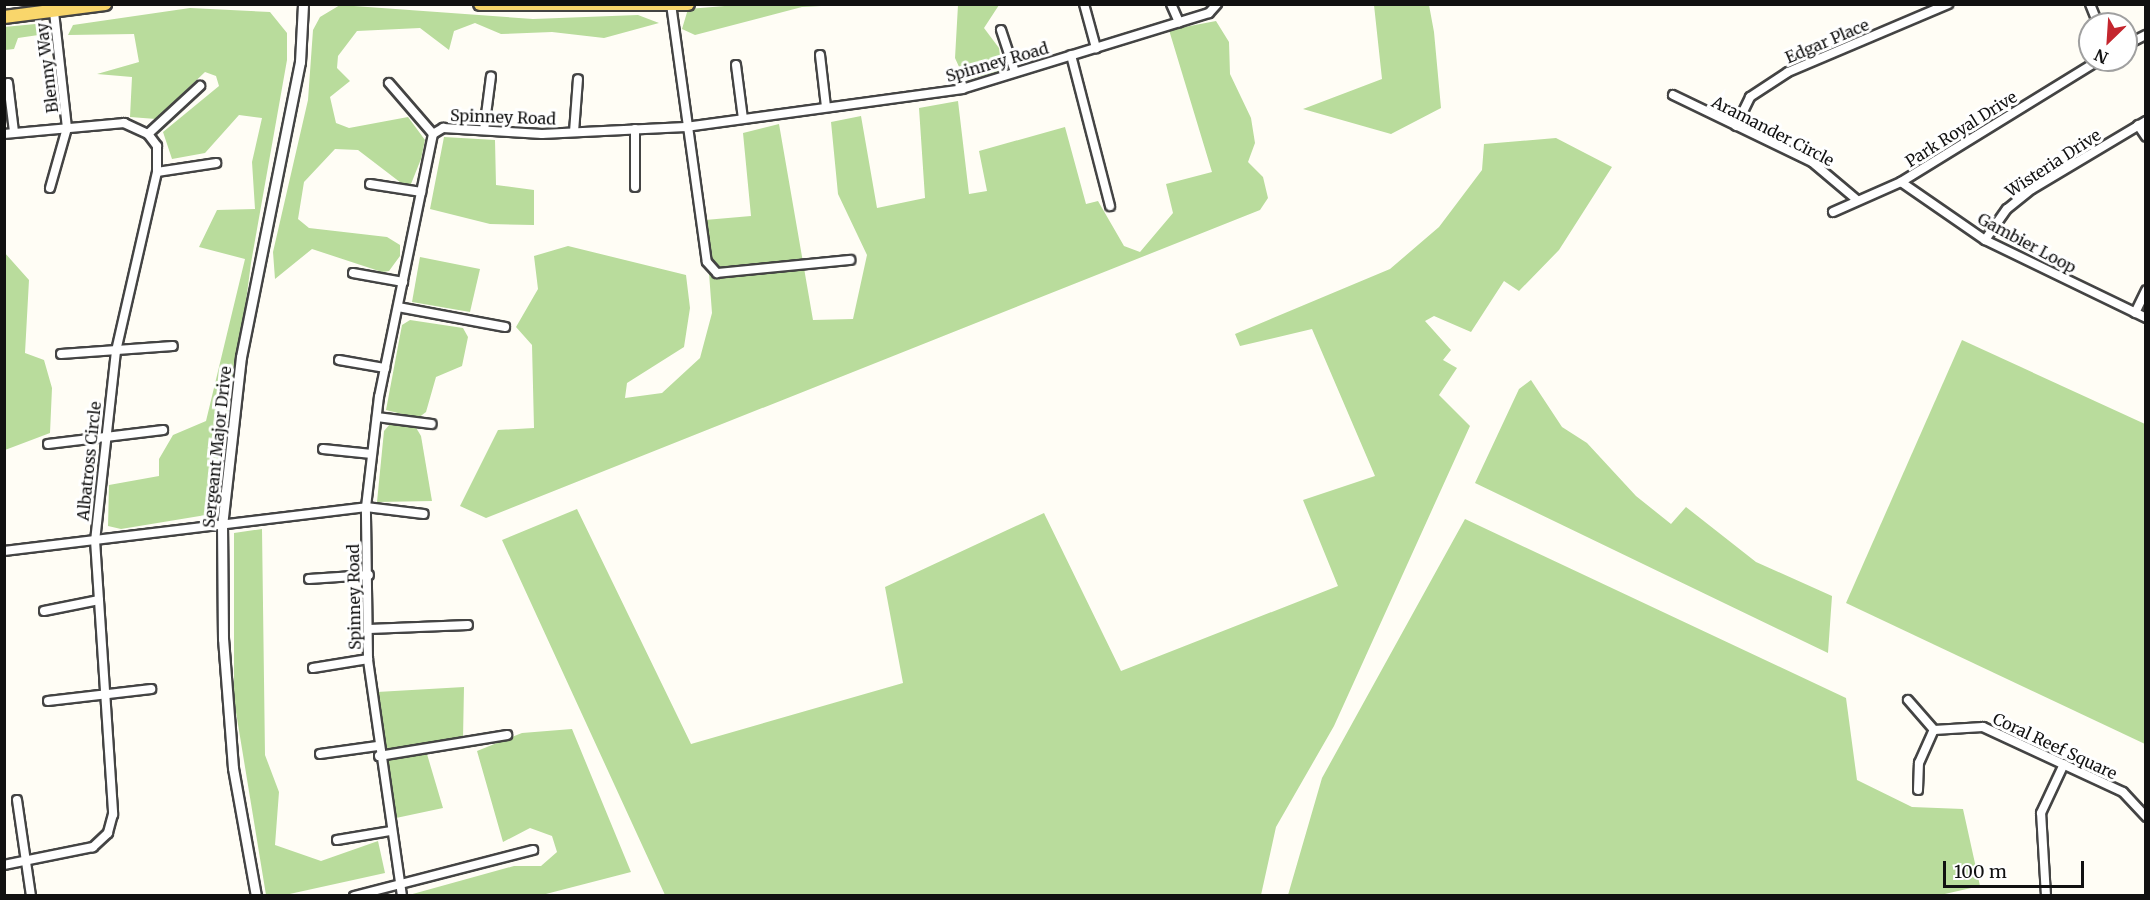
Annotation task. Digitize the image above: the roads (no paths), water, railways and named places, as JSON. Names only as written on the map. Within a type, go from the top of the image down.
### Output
[{"type":"main road","points":[[4,17],[54,8],[105,4]]},
{"type":"main road","points":[[480,4],[671,6],[688,4]]},
{"type":"street","name":"Sergeant Major Drive","points":[[256,896],[233,768],[223,639],[222,526],[241,357],[300,62],[303,4]]},
{"type":"street","points":[[1084,4],[1096,48]]},
{"type":"street","points":[[1171,4],[1179,22]]},
{"type":"street","name":"Spinney Road","points":[[402,896],[377,746],[368,659],[369,575],[366,507],[385,368],[433,134],[443,128],[574,132],[686,127],[962,89],[1179,22],[1217,4]]},
{"type":"street","name":"Edgar Place","points":[[1736,126],[1750,98],[1788,72],[1948,4]]},
{"type":"street","points":[[671,6],[686,127],[707,262],[717,273],[850,260]]},
{"type":"street","name":"Blenny Way","points":[[54,8],[67,128]]},
{"type":"street","points":[[1001,30],[1015,72]]},
{"type":"street","points":[[820,55],[826,107]]},
{"type":"street","points":[[1071,56],[1110,206]]},
{"type":"street","points":[[736,65],[743,119]]},
{"type":"street","name":"Park Royal Drive","points":[[1833,212],[1856,199],[1901,182],[2080,72]]},
{"type":"street","points":[[484,130],[492,76]]},
{"type":"street","points":[[574,132],[578,79]]},
{"type":"street","points":[[8,83],[14,132]]},
{"type":"street","points":[[389,83],[433,134]]},
{"type":"street","points":[[4,134],[124,123],[148,134],[200,86]]},
{"type":"street","name":"Aramander Circle","points":[[1673,94],[1812,162],[1856,199]]},
{"type":"street","points":[[2142,123],[2145,137]]},
{"type":"street","name":"Wisteria Drive","points":[[1984,240],[2007,209],[2032,189],[2142,123]]},
{"type":"street","points":[[50,188],[67,128]]},
{"type":"street","points":[[635,129],[635,187]]},
{"type":"street","name":"Albatross Circle","points":[[4,865],[83,851],[108,833],[113,814],[95,540],[104,436],[116,351],[157,172],[157,146],[148,134]]},
{"type":"street","points":[[157,172],[216,163]]},
{"type":"street","name":"Gambier Loop","points":[[1901,182],[1984,240],[2145,318]]},
{"type":"street","points":[[370,184],[421,192]]},
{"type":"street","points":[[353,273],[403,282]]},
{"type":"street","points":[[2135,313],[2145,291]]},
{"type":"street","points":[[398,307],[505,327]]},
{"type":"street","points":[[61,354],[173,346]]},
{"type":"street","points":[[339,360],[385,368]]},
{"type":"street","points":[[377,417],[432,424]]},
{"type":"street","points":[[48,444],[163,430]]},
{"type":"street","points":[[323,449],[372,454]]},
{"type":"street","points":[[4,551],[366,507],[424,514]]},
{"type":"street","points":[[309,579],[369,575]]},
{"type":"street","points":[[44,610],[99,600]]},
{"type":"street","points":[[369,629],[468,625]]},
{"type":"street","points":[[313,668],[368,659]]},
{"type":"street","points":[[48,701],[151,689]]},
{"type":"street","points":[[1908,700],[1934,730],[1918,763],[1918,790]]},
{"type":"street","name":"Coral Reef Square","points":[[1934,730],[1983,727],[2123,792],[2145,817]]},
{"type":"street","points":[[379,756],[507,735]]},
{"type":"street","points":[[320,754],[377,746]]},
{"type":"street","points":[[2046,896],[2041,813],[2064,764]]},
{"type":"street","points":[[17,800],[31,896]]},
{"type":"street","points":[[337,840],[391,831]]},
{"type":"street","points":[[354,896],[533,850]]}]
